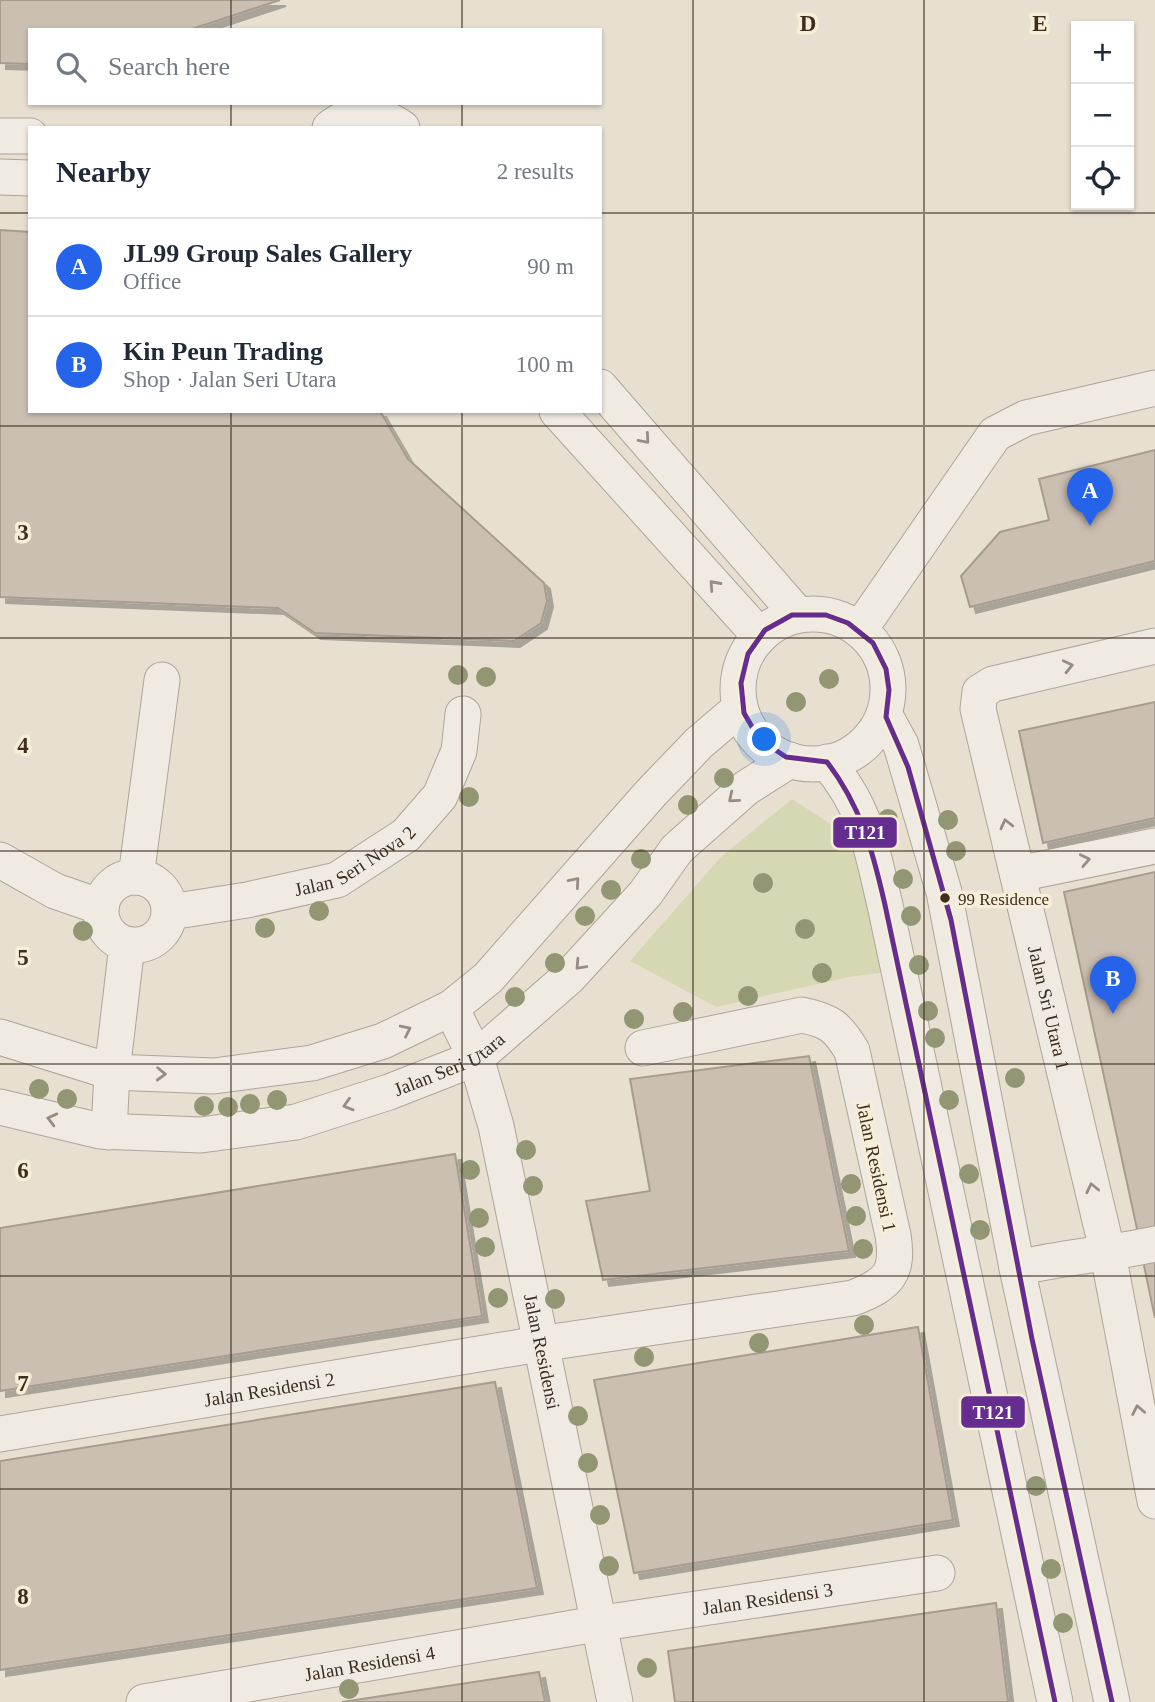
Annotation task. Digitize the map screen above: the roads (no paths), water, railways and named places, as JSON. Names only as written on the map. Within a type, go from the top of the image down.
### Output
[{"type":"street","points":[[334,126],[354,115],[373,115],[398,126]]},
{"type":"street","points":[[0,136],[28,136]]},
{"type":"street","points":[[0,177],[28,178]]},
{"type":"street","points":[[860,629],[995,434],[1026,418],[1155,388]]},
{"type":"street","points":[[602,389],[797,615]]},
{"type":"street","points":[[559,413],[760,636]]},
{"type":"street","points":[[820,614],[841,619],[860,629],[876,646],[886,668],[889,691],[884,714],[871,737],[852,753],[827,762],[790,760],[768,748],[750,730],[740,708],[738,682],[745,657],[760,636],[777,623],[797,615],[820,614]]},
{"type":"street","name":"Jalan Sri Utara 1","points":[[1155,646],[993,684],[980,692],[978,709],[1108,1255],[1155,1502]]},
{"type":"street","points":[[136,877],[162,680]]},
{"type":"street","points":[[0,1037],[111,1072],[214,1076],[312,1063],[383,1041],[451,1008],[488,978],[651,793],[699,743],[740,708]]},
{"type":"street","points":[[884,714],[901,745],[944,892],[1017,1268],[1112,1702]]},
{"type":"street","name":"Jalan Seri Nova 2","points":[[170,912],[247,900],[337,880],[406,835],[440,796],[458,751],[463,715]]},
{"type":"street","name":"Jalan Seri Utara","points":[[0,1107],[110,1132],[201,1135],[296,1122],[389,1092],[476,1058],[569,976],[645,894],[677,849],[746,788],[790,760]]},
{"type":"street","points":[[827,762],[854,797],[864,821],[885,905],[1055,1702]]},
{"type":"street","points":[[1018,874],[1155,846]]},
{"type":"street","points":[[0,860],[55,891],[101,907]]},
{"type":"street","points":[[136,877],[147,878],[164,891],[170,912],[164,931],[156,938],[147,943],[127,945],[110,935],[104,927],[101,907],[103,897],[117,882],[136,877]]},
{"type":"street","points":[[110,1132],[111,1072],[127,945]]},
{"type":"street","name":"Jalan Residensi","points":[[451,1008],[476,1058],[496,1125],[596,1623],[615,1702]]},
{"type":"street","name":"Jalan Residensi 1","points":[[539,1344],[853,1298],[872,1291],[891,1276],[896,1255],[893,1235],[852,1051],[839,1030],[822,1019],[802,1015],[643,1048]]},
{"type":"street","points":[[1017,1268],[1061,1257],[1108,1255],[1155,1244]]},
{"type":"street","name":"Jalan Residensi 2","points":[[0,1434],[539,1344]]},
{"type":"street","name":"Jalan Residensi 3","points":[[596,1623],[937,1573]]},
{"type":"street","name":"Jalan Residensi 4","points":[[144,1702],[596,1623]]},
{"type":"place","name":"JL99 Group Sales Gallery","points":[[1090,526]]},
{"type":"place","name":"99 Residence","points":[[945,898]]},
{"type":"place","name":"Kin Peun Trading","points":[[1113,1014]]}]
